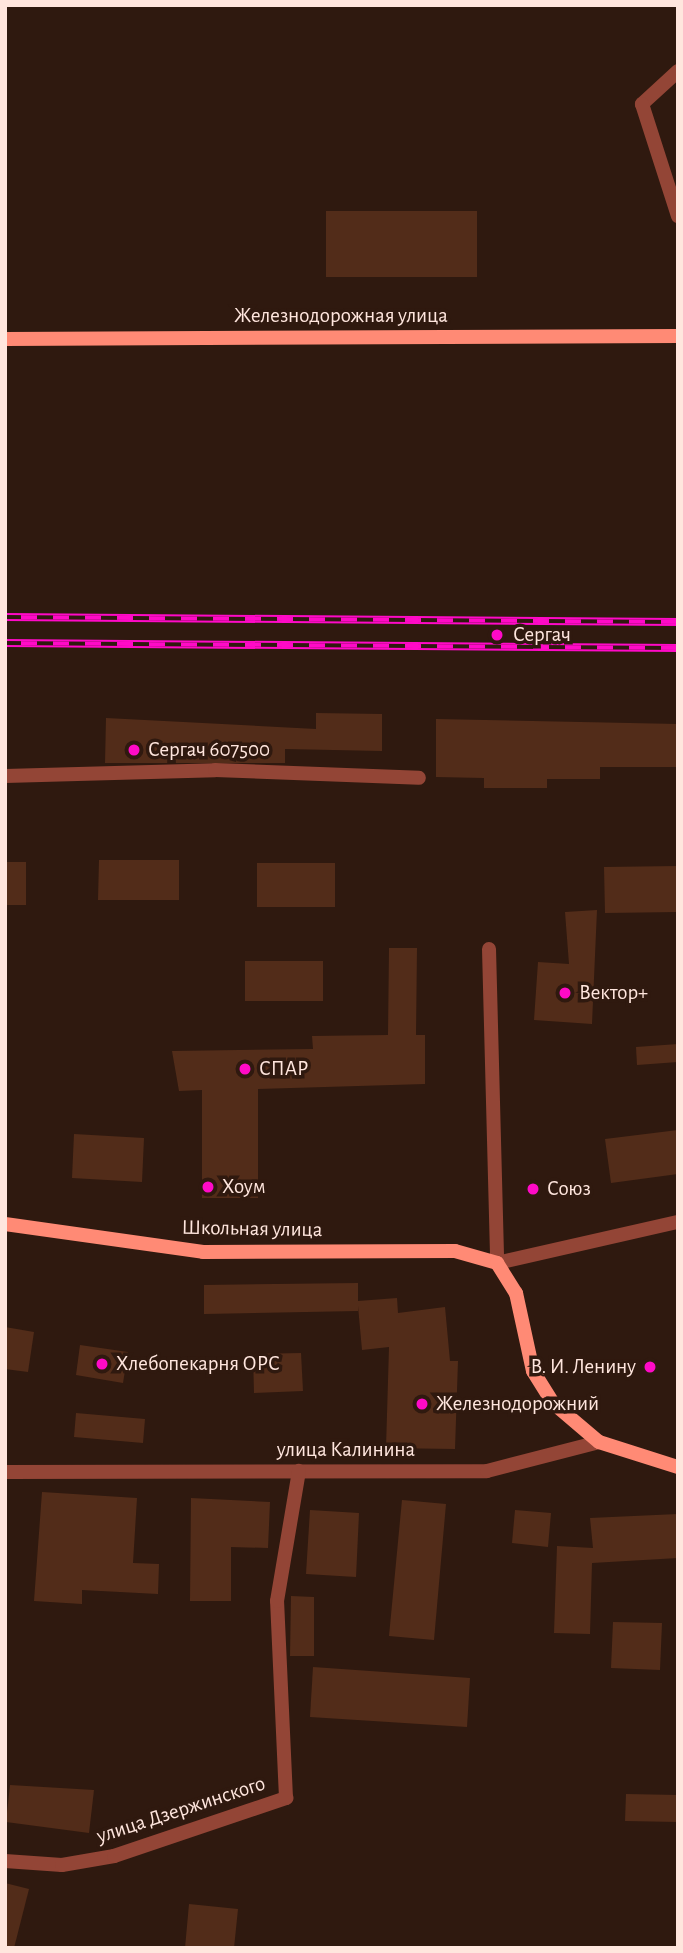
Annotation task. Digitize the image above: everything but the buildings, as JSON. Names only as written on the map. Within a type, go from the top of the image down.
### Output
[{"type":"main road","name":"Железнодорожная улица","points":[[5,339],[678,336]]},
{"type":"main road","name":"Школьная улица","points":[[5,1224],[203,1252],[455,1251],[497,1263]]},
{"type":"main road","points":[[497,1263],[516,1293],[533,1371],[554,1403],[598,1443],[678,1467]]},
{"type":"street","points":[[678,71],[642,104],[678,216]]},
{"type":"street","points":[[5,776],[215,770],[419,778]]},
{"type":"street","points":[[489,949],[497,1263],[678,1222]]},
{"type":"street","name":"улица Калинина","points":[[5,1472],[487,1471],[598,1443]]},
{"type":"street","name":"улица Дзержинского","points":[[5,1861],[62,1865],[114,1856],[286,1798],[277,1601],[299,1471]]},
{"type":"railway","points":[[5,617],[678,622]]},
{"type":"railway","points":[[5,643],[678,648]]},
{"type":"place","name":"Сергач","points":[[497,635]]},
{"type":"place","name":"Сергач 607500","points":[[134,750]]},
{"type":"place","name":"Вектор+","points":[[565,993]]},
{"type":"place","name":"СПАР","points":[[245,1069]]},
{"type":"place","name":"Хоум","points":[[208,1187]]},
{"type":"place","name":"Союз","points":[[533,1189]]},
{"type":"place","name":"Хлебопекарня ОРС","points":[[102,1364]]},
{"type":"place","name":"В. И. Ленину","points":[[650,1367]]},
{"type":"place","name":"Железнодорожний","points":[[422,1404]]}]
